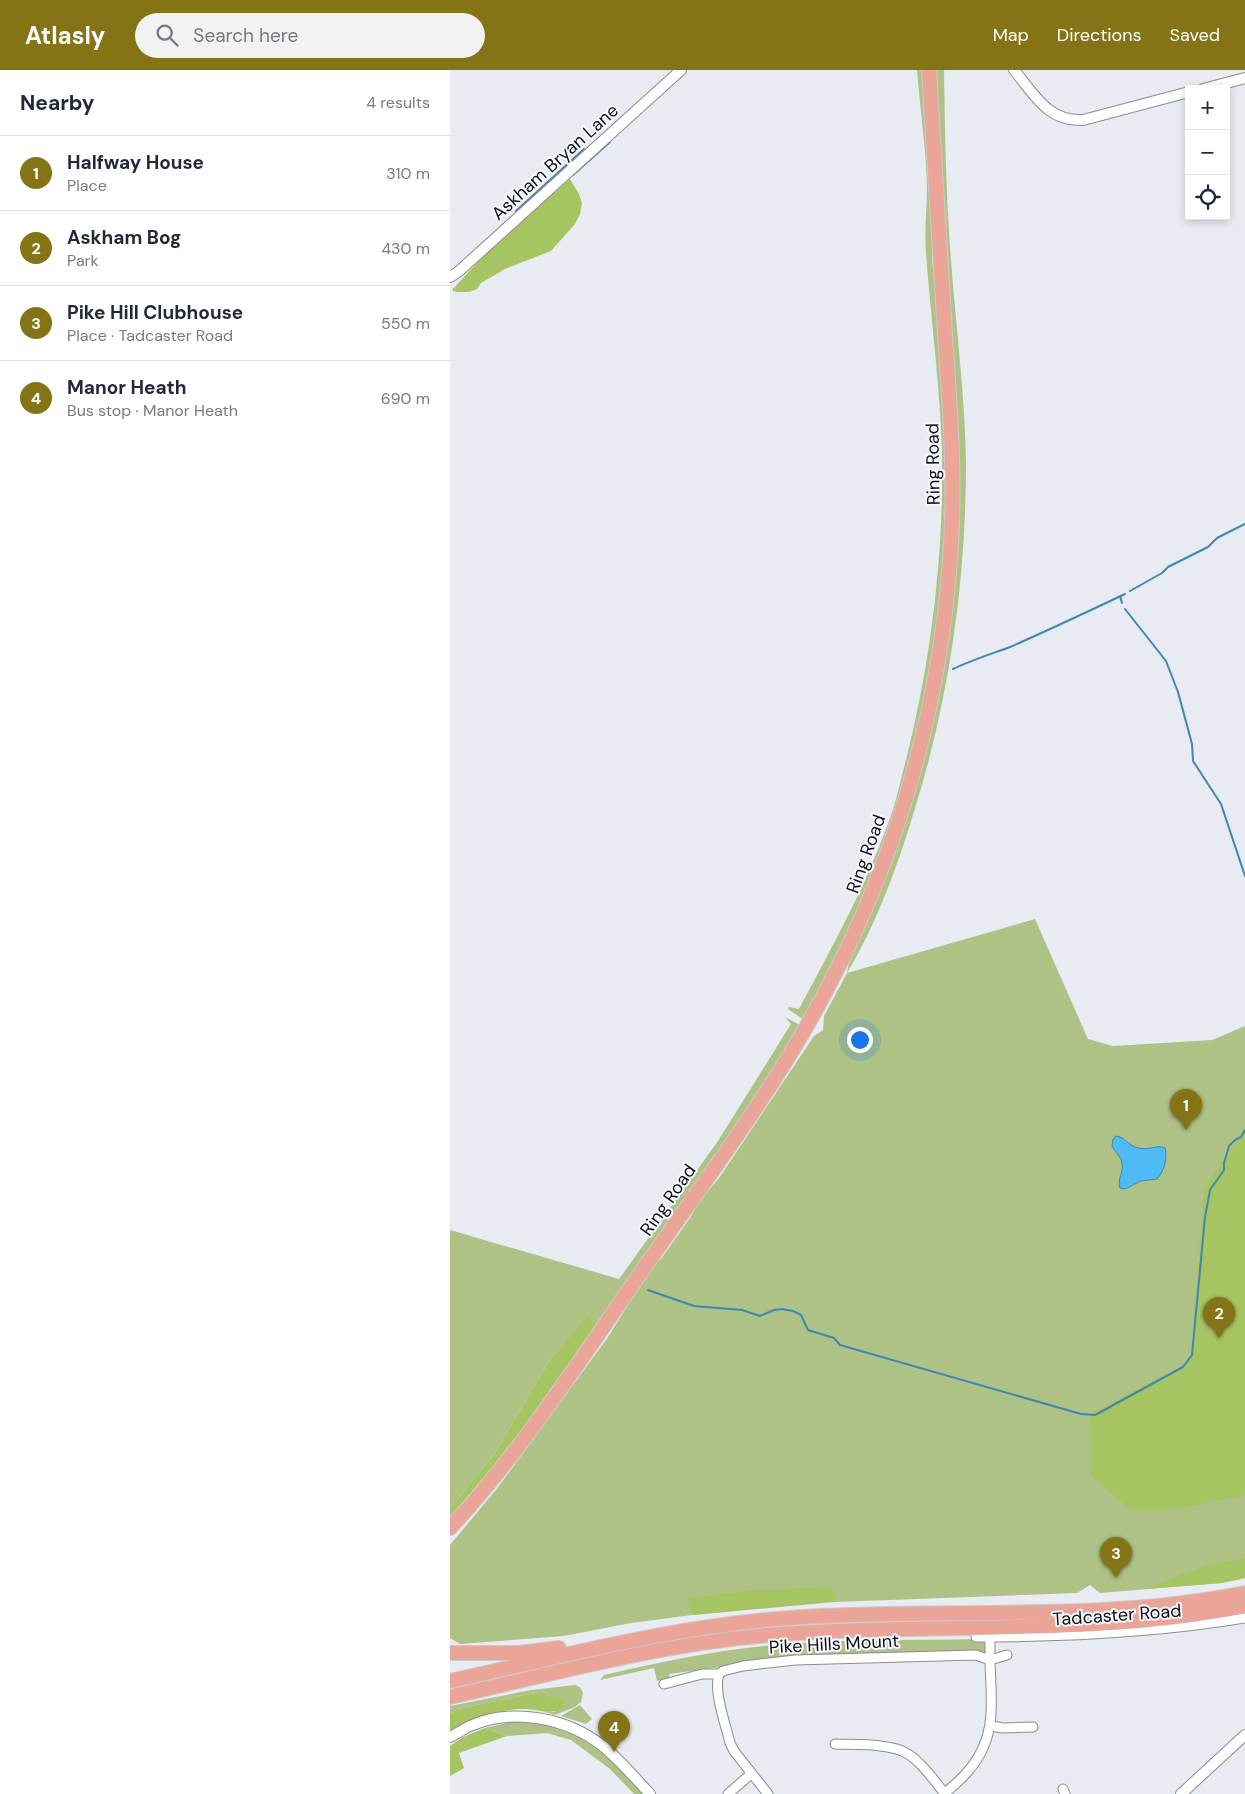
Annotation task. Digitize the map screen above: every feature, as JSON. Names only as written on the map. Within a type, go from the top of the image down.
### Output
[{"type":"highway","name":"Ring Road","points":[[450,1528],[516,1450],[757,1105],[807,1025],[848,948],[875,887],[893,839],[931,698],[942,632],[950,562],[952,520],[951,427],[929,70]]},
{"type":"highway","points":[[450,1681],[658,1634],[705,1627],[803,1617],[1091,1611],[1184,1603],[1245,1593]]},
{"type":"highway","points":[[450,1696],[619,1658],[710,1642],[808,1632],[1082,1624],[1185,1616],[1245,1606]]},
{"type":"highway","points":[[450,1653],[519,1653],[573,1646],[602,1646]]},
{"type":"street","name":"Askham Bryan Lane","points":[[450,277],[681,70]]},
{"type":"street","points":[[1014,70],[1047,110],[1058,117],[1072,121],[1083,120],[1185,93]]},
{"type":"street","points":[[1218,85],[1245,78]]},
{"type":"street","name":"Tadcaster Road","points":[[976,1637],[1119,1634],[1188,1627],[1245,1618]]},
{"type":"street","points":[[835,1744],[884,1747],[902,1751],[916,1760],[944,1794],[969,1771],[978,1759],[991,1726],[990,1637]]},
{"type":"street","name":"Pike Hills Mount","points":[[664,1684],[702,1674],[719,1674],[723,1671],[743,1666],[794,1660],[1006,1655]]},
{"type":"street","points":[[719,1674],[717,1679],[718,1689],[730,1743],[751,1774],[768,1794]]},
{"type":"street","points":[[450,1737],[471,1726],[505,1718],[526,1717],[554,1722],[568,1726],[591,1737],[605,1747],[650,1794]]},
{"type":"street","points":[[991,1726],[1003,1728],[1033,1727]]},
{"type":"street","points":[[1181,1794],[1245,1735]]},
{"type":"street","points":[[728,1794],[751,1774]]},
{"type":"green space","points":[[917,70],[922,70],[933,214],[932,260],[940,320],[947,453],[946,549],[940,606],[930,672],[915,741],[895,811],[872,878],[837,957],[804,1020],[788,1009],[789,1007],[799,1009],[837,937],[873,863],[894,806],[915,723],[934,608],[941,530],[942,452],[926,254],[926,172]]},
{"type":"green space","points":[[935,70],[944,70],[948,213],[966,463],[963,553],[959,597],[946,685],[926,772],[885,896],[858,955],[847,973],[850,957],[902,825],[955,554]]},
{"type":"green space","points":[[570,179],[582,203],[580,214],[575,224],[551,251],[505,269],[481,283],[477,289],[469,292],[456,292],[452,290],[487,252]]},
{"type":"green space","points":[[1035,919],[1088,1039],[1113,1046],[1212,1040],[1245,1026],[1245,1578],[1222,1583],[1100,1593],[1090,1585],[1077,1593],[835,1602],[692,1615],[631,1623],[564,1636],[460,1644],[450,1638],[450,1545],[499,1486],[608,1337],[654,1263],[661,1259],[692,1215],[696,1205],[719,1178],[814,1036],[823,1030],[824,1016],[847,973]]},
{"type":"green space","points":[[785,1017],[800,1025],[733,1131],[596,1325],[588,1316],[549,1361],[495,1453],[450,1509],[450,1230],[619,1279],[718,1141],[791,1024]]},
{"type":"green space","points":[[1245,1129],[1245,1495],[1172,1510],[1129,1509],[1091,1476],[1090,1414],[1190,1361],[1204,1188]]},
{"type":"green space","points":[[588,1315],[596,1325],[509,1448],[450,1517],[450,1509],[495,1453],[549,1361]]},
{"type":"green space","points":[[1245,1558],[1245,1578],[1222,1583],[1144,1589],[1204,1566]]},
{"type":"green space","points":[[831,1587],[835,1601],[692,1615],[688,1598],[756,1590]]},
{"type":"green space","points":[[980,1639],[986,1644],[986,1656],[765,1661],[669,1674],[670,1678],[657,1681],[654,1668],[600,1680],[604,1675],[671,1660],[768,1645]]},
{"type":"green space","points":[[575,1685],[580,1687],[583,1693],[581,1702],[575,1707],[555,1715],[542,1711],[555,1712],[554,1698],[540,1692],[457,1709],[450,1714],[450,1706],[531,1690]]},
{"type":"green space","points":[[540,1692],[554,1698],[565,1699],[566,1703],[558,1710],[547,1712],[514,1709],[495,1713],[450,1731],[450,1714],[457,1709]]},
{"type":"green space","points":[[580,1705],[592,1719],[586,1724],[561,1716]]},
{"type":"green space","points":[[511,1722],[545,1725],[575,1735],[611,1758],[643,1794],[634,1794],[610,1769],[571,1740],[547,1733],[507,1736],[485,1728]]},
{"type":"green space","points":[[485,1728],[507,1736],[459,1753],[464,1768],[450,1776],[450,1746],[463,1737]]},
{"type":"water","points":[[1116,1136],[1138,1148],[1165,1148],[1165,1164],[1157,1179],[1141,1181],[1125,1189],[1120,1188],[1122,1163],[1112,1146],[1113,1139]]},
{"type":"waterway","points":[[573,175],[610,142]]},
{"type":"waterway","points":[[516,211],[584,149]]},
{"type":"waterway","points":[[1130,591],[1162,573],[1168,567],[1208,547],[1217,538],[1245,524]]},
{"type":"waterway","points":[[953,669],[1054,628],[1125,594]]},
{"type":"waterway","points":[[1120,596],[1122,603]]},
{"type":"waterway","points":[[1125,609],[1166,661],[1178,692],[1192,744],[1193,761],[1221,804],[1245,876]]},
{"type":"waterway","points":[[648,1290],[694,1306],[742,1310],[760,1316],[774,1310],[793,1311],[801,1315],[808,1330],[834,1338],[840,1345],[1081,1414],[1095,1415],[1183,1367],[1192,1355],[1205,1217],[1210,1190],[1224,1170],[1229,1146],[1241,1137],[1245,1130]]},
{"type":"place","name":"Halfway House","points":[[1186,1130]]},
{"type":"place","name":"Askham Bog","points":[[1219,1338]]},
{"type":"place","name":"Pike Hill Clubhouse","points":[[1116,1578]]},
{"type":"place","name":"Manor Heath","points":[[614,1752]]}]
